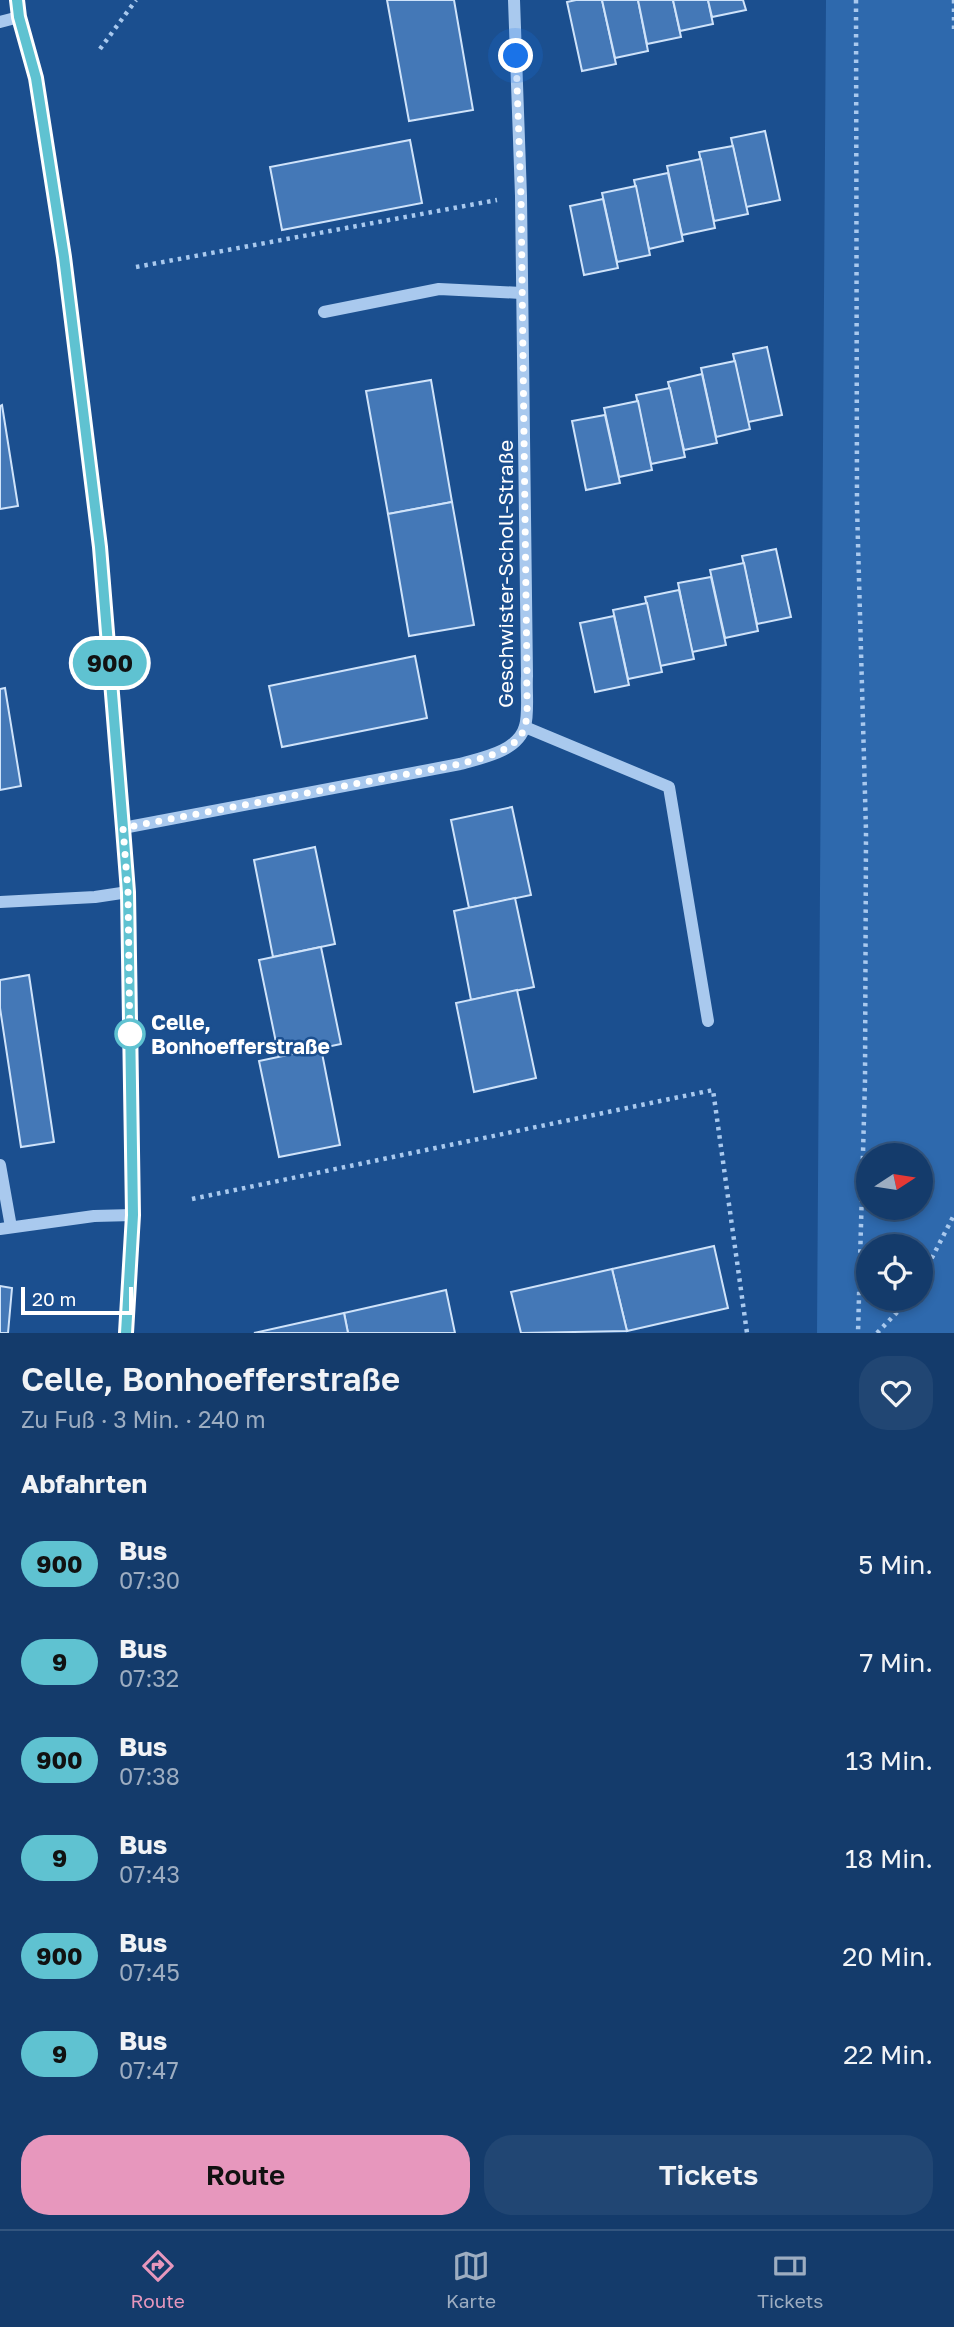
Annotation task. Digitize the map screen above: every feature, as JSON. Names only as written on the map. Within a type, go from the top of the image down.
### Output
[{"type":"street","points":[[17,0],[36,78],[64,257],[100,547],[123,828],[128,892],[133,1215],[126,1333]]},
{"type":"street","name":"Geschwister-Scholl-Straße","points":[[123,828],[460,764],[492,755],[514,743],[525,727],[527,676],[521,196],[514,0]]},
{"type":"street","points":[[0,22],[19,17]]},
{"type":"street","points":[[324,312],[439,289],[521,293]]},
{"type":"street","points":[[525,727],[668,788],[708,1021]]},
{"type":"street","points":[[0,902],[95,897],[128,892]]},
{"type":"street","points":[[0,1165],[6,1228],[94,1216],[133,1215]]},
{"type":"path","points":[[100,49],[136,0]]},
{"type":"path","points":[[856,0],[858,506],[866,831],[865,1082],[858,1333]]},
{"type":"path","points":[[954,0],[954,33]]},
{"type":"path","points":[[136,267],[521,196]]},
{"type":"path","points":[[192,1199],[713,1090],[747,1333]]},
{"type":"path","points":[[933,1256],[954,1215]]},
{"type":"path","points":[[877,1333],[898,1311]]},
{"type":"shaded area","points":[[826,0],[954,0],[954,1333],[817,1333]]},
{"type":"building","points":[[387,0],[454,0],[473,110],[409,121]]},
{"type":"building","points":[[602,0],[616,64],[582,71],[567,2]]},
{"type":"building","points":[[602,0],[638,0],[648,51],[615,58]]},
{"type":"building","points":[[638,0],[673,0],[681,37],[647,44]]},
{"type":"building","points":[[673,0],[708,0],[713,24],[680,31]]},
{"type":"building","points":[[708,0],[743,0],[746,10],[712,17]]},
{"type":"building","points":[[765,131],[780,200],[746,207],[731,138]]},
{"type":"building","points":[[410,140],[422,203],[282,230],[270,167]]},
{"type":"building","points":[[733,146],[748,214],[714,221],[699,152]]},
{"type":"building","points":[[701,159],[715,228],[682,235],[667,166]]},
{"type":"building","points":[[668,173],[683,241],[649,249],[634,180]]},
{"type":"building","points":[[636,186],[650,255],[617,262],[602,193]]},
{"type":"building","points":[[603,199],[618,268],[584,275],[570,206]]},
{"type":"building","points":[[767,347],[782,415],[748,422],[733,354]]},
{"type":"building","points":[[735,361],[750,429],[716,437],[701,368]]},
{"type":"building","points":[[702,374],[717,443],[684,450],[668,382]]},
{"type":"building","points":[[431,380],[452,502],[388,514],[366,391]]},
{"type":"building","points":[[670,388],[685,457],[651,464],[636,395]]},
{"type":"building","points":[[638,401],[652,470],[619,477],[604,408]]},
{"type":"building","points":[[2,405],[18,506],[0,509],[0,406]]},
{"type":"building","points":[[605,415],[620,483],[586,490],[572,421]]},
{"type":"building","points":[[452,502],[474,625],[409,636],[388,514]]},
{"type":"building","points":[[776,549],[791,617],[757,624],[742,556]]},
{"type":"building","points":[[744,563],[758,631],[725,638],[710,570]]},
{"type":"building","points":[[711,577],[726,645],[692,652],[678,583]]},
{"type":"building","points":[[679,590],[694,659],[660,666],[645,597]]},
{"type":"building","points":[[647,603],[662,672],[628,679],[613,610]]},
{"type":"building","points":[[614,616],[629,685],[595,692],[580,623]]},
{"type":"building","points":[[415,656],[427,718],[282,747],[269,686]]},
{"type":"building","points":[[5,688],[21,786],[0,790],[0,689]]},
{"type":"building","points":[[512,807],[531,895],[469,908],[451,820]]},
{"type":"building","points":[[315,847],[335,944],[273,957],[254,860]]},
{"type":"building","points":[[515,898],[534,987],[471,1000],[454,911]]},
{"type":"building","points":[[321,947],[341,1044],[279,1057],[259,960]]},
{"type":"building","points":[[29,975],[54,1142],[21,1147],[0,1008],[0,980]]},
{"type":"building","points":[[517,990],[536,1078],[474,1092],[456,1003]]},
{"type":"building","points":[[321,1048],[340,1145],[279,1157],[259,1061]]},
{"type":"building","points":[[714,1246],[728,1308],[627,1331],[612,1269]]},
{"type":"building","points":[[612,1269],[627,1331],[521,1333],[511,1292]]},
{"type":"building","points":[[0,1286],[12,1288],[8,1333],[0,1333]]},
{"type":"building","points":[[446,1290],[455,1333],[348,1333],[344,1313]]},
{"type":"building","points":[[344,1313],[348,1333],[254,1333]]},
{"type":"bus line","name":"900","points":[[17,0],[36,78],[64,257],[100,547],[123,828],[128,892],[133,1215],[126,1333]]},
{"type":"place","name":"Celle, Bonhoefferstraße","points":[[130,1034]]},
{"type":"route","points":[[130,1034],[130,1045],[128,892],[123,828],[460,764],[492,755],[514,743],[525,727],[527,676],[521,196],[516,56]]}]
